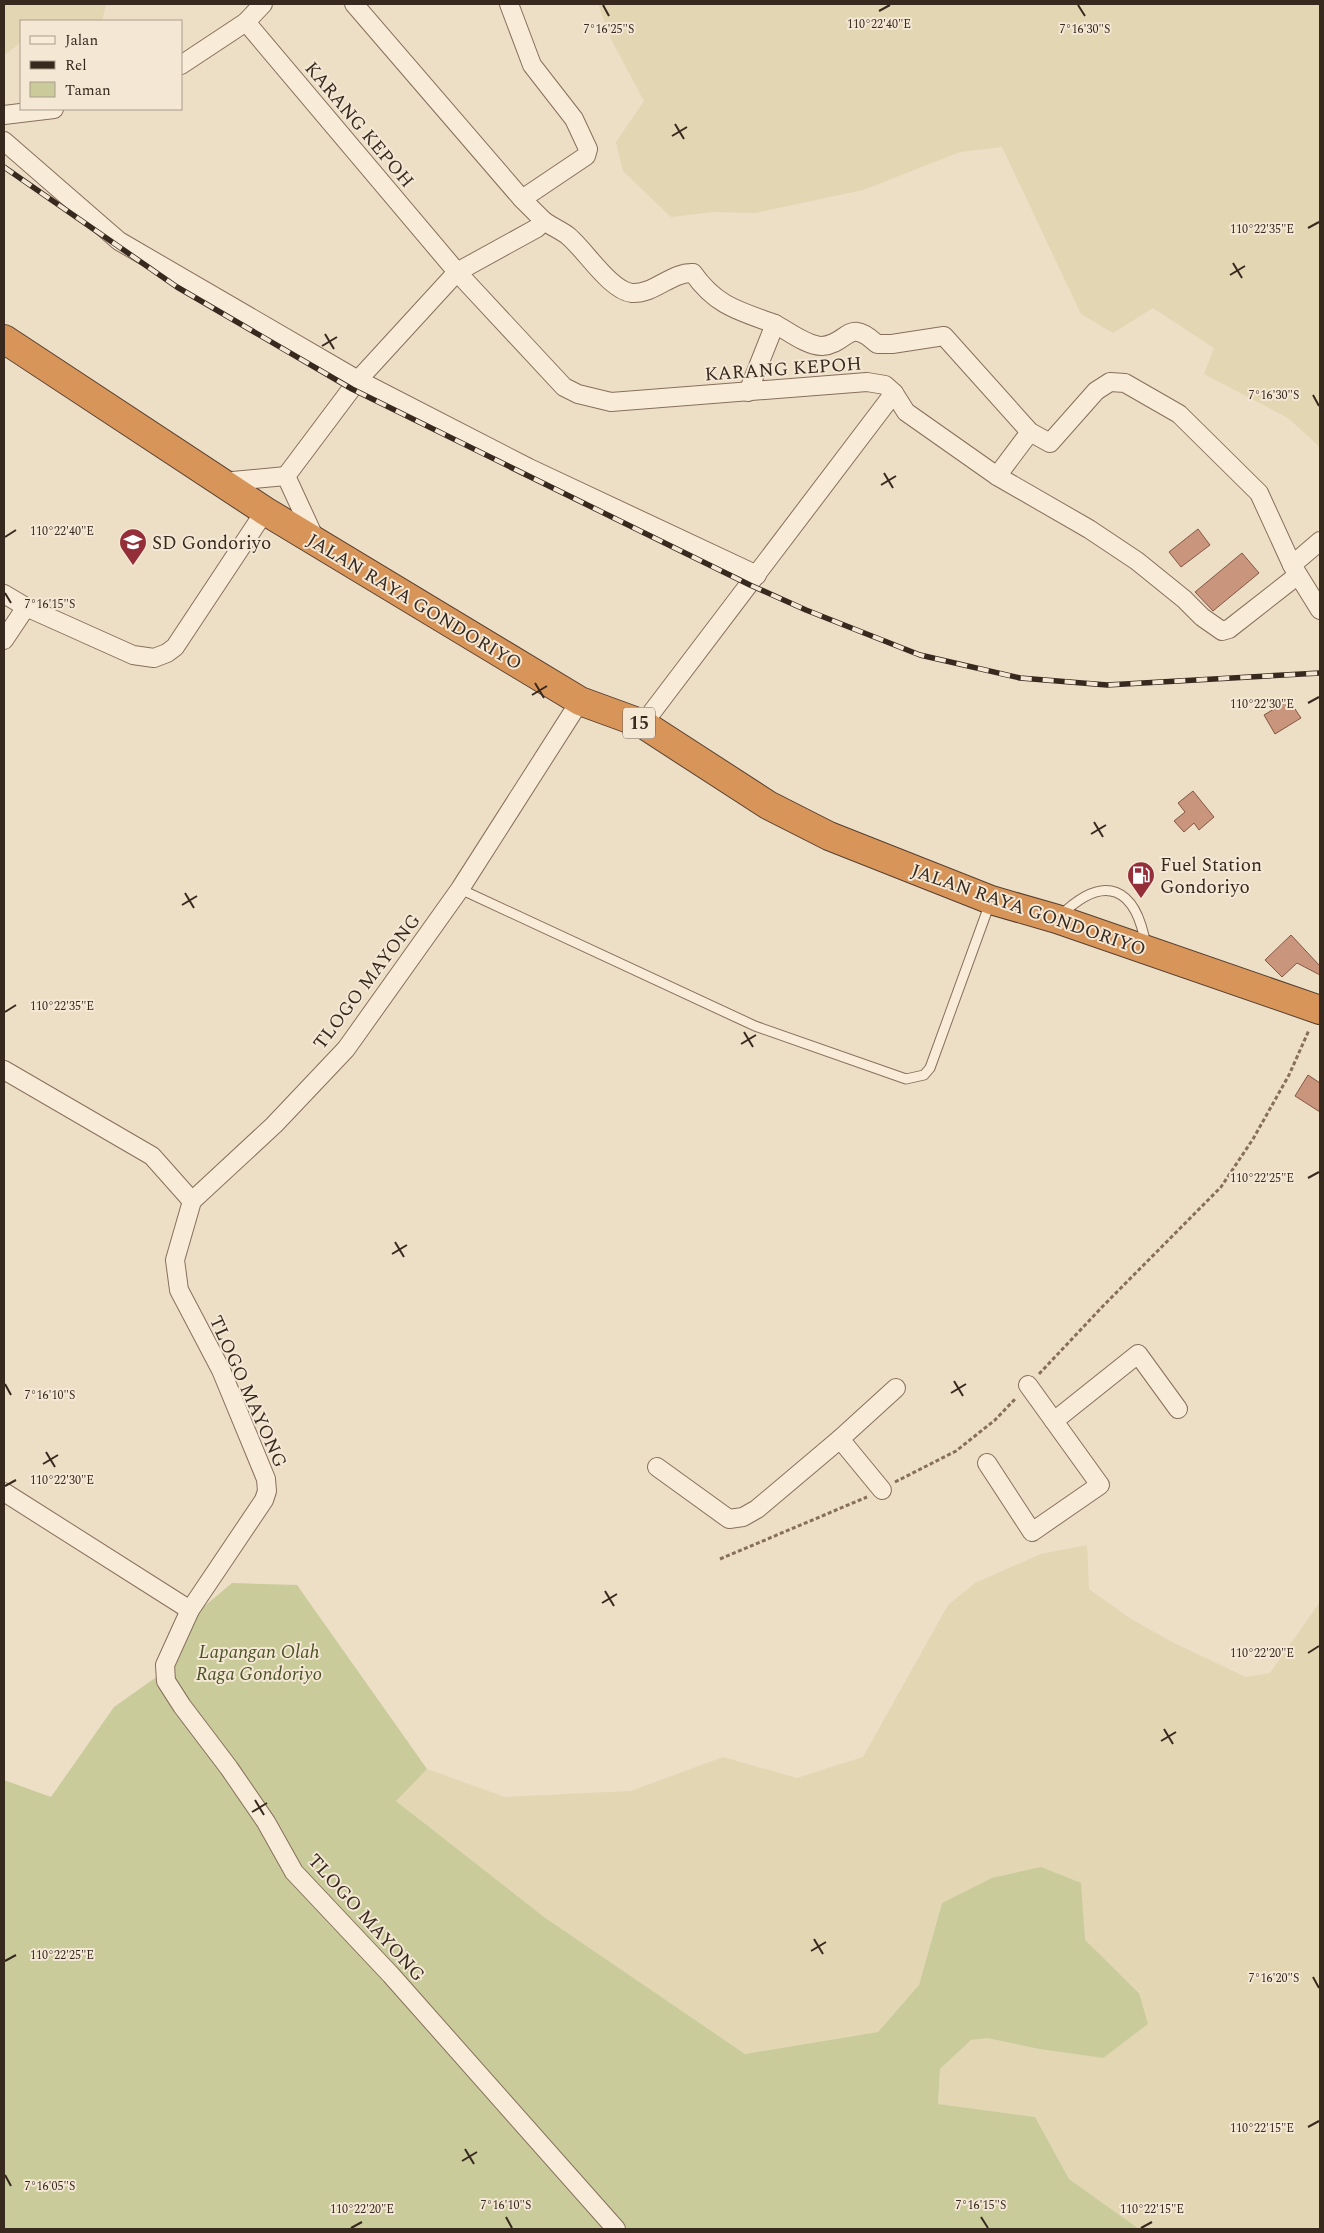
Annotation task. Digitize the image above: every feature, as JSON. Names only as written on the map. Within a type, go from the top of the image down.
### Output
[{"type":"highway","name":"JALAN RAYA GONDORIYO","points":[[4,339],[266,511],[580,701],[643,724],[768,805],[829,836],[991,900],[1057,919],[1319,1009]]},
{"type":"street","points":[[182,64],[246,22],[263,4]]},
{"type":"street","points":[[354,4],[522,199],[544,221],[568,236],[608,279],[630,293],[644,292],[684,272],[693,273],[704,289],[731,308],[775,324],[812,344],[822,346],[852,331],[866,333],[877,344],[892,344],[944,336],[1030,432],[1050,443],[1096,391],[1110,382],[1125,383],[1179,414],[1259,493],[1295,570],[1320,610]]},
{"type":"street","points":[[509,4],[532,65],[574,119],[589,153],[522,199]]},
{"type":"street","name":"KARANG KEPOH","points":[[246,22],[458,272],[564,387],[578,394],[611,402],[867,382],[885,385],[894,393]]},
{"type":"street","points":[[4,115],[46,110]]},
{"type":"street","points":[[4,142],[119,241],[358,380],[529,468],[757,575]]},
{"type":"street","points":[[222,482],[286,476],[358,380],[458,272],[537,228],[544,221]]},
{"type":"street","points":[[748,392],[775,324]]},
{"type":"street","points":[[643,724],[894,393],[906,412],[997,476],[1089,529],[1137,561],[1184,599],[1202,617],[1222,631],[1229,629],[1295,570],[1320,541]]},
{"type":"street","points":[[997,476],[1030,432]]},
{"type":"street","points":[[286,476],[316,541]]},
{"type":"street","points":[[4,594],[26,608],[133,656],[160,657],[175,647],[266,511]]},
{"type":"street","points":[[4,640],[26,608]]},
{"type":"street","name":"TLOGO MAYONG","points":[[580,701],[460,889],[346,1049],[274,1125],[192,1202],[175,1260],[179,1290],[221,1370],[266,1479],[267,1491],[249,1525],[190,1610],[165,1665],[166,1681],[266,1822],[294,1872],[391,1975],[616,2229]]},
{"type":"street","points":[[4,1070],[152,1156],[192,1202]]},
{"type":"street","points":[[1054,1421],[1138,1354],[1178,1408]]},
{"type":"street","points":[[987,1463],[1032,1532],[1100,1485],[1028,1385]]},
{"type":"street","points":[[657,1467],[729,1519],[743,1517],[757,1509],[840,1439],[896,1388]]},
{"type":"street","points":[[840,1439],[882,1490]]},
{"type":"street","points":[[4,1492],[190,1610]]},
{"type":"lane","points":[[460,889],[755,1026],[906,1079],[924,1075],[930,1068],[991,900]]},
{"type":"lane","points":[[1057,919],[1080,898],[1112,891],[1119,892],[1129,900],[1138,915],[1142,925],[1146,949]]},
{"type":"path","points":[[720,1559],[839,1510],[882,1490],[956,1451],[995,1420],[1103,1306],[1221,1187],[1253,1139],[1289,1075],[1319,1009]]},
{"type":"shaded area","points":[[4,4],[106,4],[102,20],[20,20],[20,43],[4,54]]},
{"type":"shaded area","points":[[598,4],[1320,4],[1320,447],[1288,418],[1204,374],[1214,348],[1153,308],[1113,333],[1081,314],[1002,147],[960,152],[863,190],[755,213],[713,212],[671,217],[623,171],[616,142],[644,101],[612,41]]},
{"type":"shaded area","points":[[1087,1545],[1089,1589],[1131,1619],[1176,1644],[1246,1677],[1270,1673],[1320,1602],[1320,2229],[1139,2229],[1069,2179],[1035,2117],[938,2104],[940,2069],[971,2040],[987,2038],[1039,2049],[1103,2058],[1139,1992],[1084,1940],[942,1902],[919,1985],[878,2032],[745,2054],[544,1917],[395,1800],[427,1769],[505,1797],[631,1791],[723,1757],[797,1778],[863,1757],[948,1605],[975,1583],[1041,1554]]},
{"type":"green space","name":"Lapangan Olah Raga Gondoriyo","points":[[232,1583],[297,1585],[427,1769],[396,1801],[544,1917],[745,2054],[878,2032],[919,1985],[942,1903],[992,1878],[1041,1867],[1081,1883],[1085,1940],[1139,1993],[1148,2024],[1103,2058],[1039,2049],[987,2038],[971,2040],[940,2069],[938,2104],[1035,2117],[1069,2179],[1139,2229],[4,2229],[4,1780],[51,1797],[114,1707],[165,1671],[201,1609]]},
{"type":"building","points":[[1198,529],[1210,545],[1181,567],[1169,552]]},
{"type":"building","points":[[1242,553],[1259,573],[1213,611],[1195,592]]},
{"type":"building","points":[[1289,700],[1301,718],[1275,734],[1264,715]]},
{"type":"building","points":[[1193,791],[1214,817],[1199,830],[1194,823],[1184,832],[1174,821],[1185,812],[1178,803]]},
{"type":"building","points":[[1291,935],[1320,966],[1320,975],[1297,963],[1282,977],[1265,960]]},
{"type":"building","points":[[1308,1075],[1320,1083],[1320,1112],[1295,1096]]},
{"type":"railway","points":[[4,167],[177,287],[352,389],[750,585],[806,610],[920,655],[1020,678],[1107,685],[1320,673]]},
{"type":"place","name":"SD Gondoriyo","points":[[133,566]]},
{"type":"place","name":"Fuel Station Gondoriyo","points":[[1141,899]]}]
